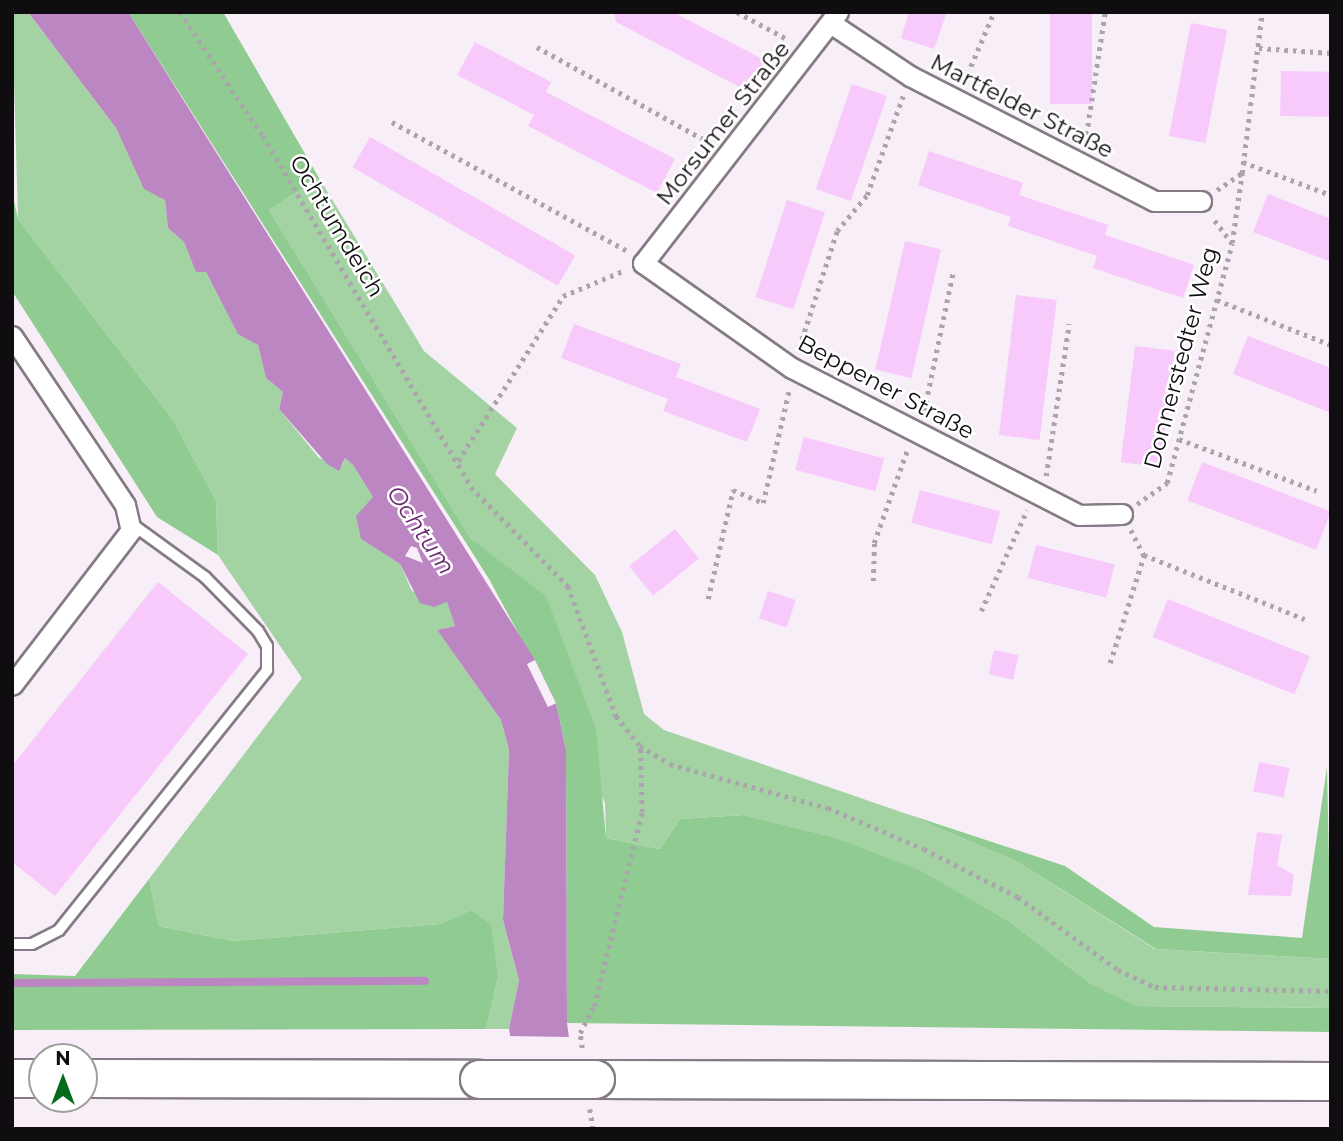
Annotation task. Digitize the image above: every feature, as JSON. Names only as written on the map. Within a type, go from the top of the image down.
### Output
[{"type":"highway","points":[[98,1078],[1331,1082]]},
{"type":"street","name":"Morsumer Straße","points":[[643,263],[835,18]]},
{"type":"street","name":"Martfelder Straße","points":[[835,18],[911,76],[1154,201],[1200,201]]},
{"type":"street","name":"Beppener Straße","points":[[643,263],[792,368],[1079,515],[1122,514]]},
{"type":"street","points":[[12,336],[80,433],[129,521],[131,530],[111,561],[12,685]]},
{"type":"lane","points":[[12,944],[32,944],[59,930],[267,670],[267,646],[258,631],[205,577],[129,521]]},
{"type":"path","name":"Ochtumdeich","points":[[180,12],[263,136],[458,461],[502,525],[568,586],[616,716],[640,746]]},
{"type":"path","points":[[737,12],[811,51]]},
{"type":"path","points":[[957,100],[994,12]]},
{"type":"path","points":[[1075,161],[1087,139],[1105,12]]},
{"type":"path","points":[[1232,244],[1262,12]]},
{"type":"path","points":[[537,47],[727,158]]},
{"type":"path","points":[[1259,48],[1331,53]]},
{"type":"path","points":[[708,599],[733,490],[763,503],[792,368],[837,231],[867,195],[911,76]]},
{"type":"path","points":[[392,122],[643,263]]},
{"type":"path","points":[[1243,162],[1331,195]]},
{"type":"path","points":[[1200,201],[1242,173]]},
{"type":"path","name":"Donnerstedter Weg","points":[[1122,514],[1167,483],[1232,244],[1200,201]]},
{"type":"path","points":[[458,461],[563,296],[643,263]]},
{"type":"path","points":[[873,581],[874,543],[914,430],[924,414],[953,272]]},
{"type":"path","points":[[1217,300],[1331,345]]},
{"type":"path","points":[[981,611],[1024,513],[1039,495],[1069,324]]},
{"type":"path","points":[[1179,439],[1317,491]]},
{"type":"path","points":[[1110,663],[1144,555],[1305,619]]},
{"type":"path","points":[[640,746],[670,764],[828,808],[924,849],[1018,897],[1118,970],[1155,988],[1331,991]]},
{"type":"path","points":[[580,1033],[594,1006],[642,812],[640,746]]},
{"type":"green space","points":[[12,12],[28,12],[116,128],[144,188],[165,200],[168,228],[184,242],[196,271],[206,272],[238,333],[258,345],[266,378],[283,392],[279,409],[319,458],[342,466],[345,458],[353,465],[373,497],[361,539],[400,564],[412,591],[447,601],[455,626],[437,630],[501,720],[509,750],[503,920],[519,982],[509,1029],[486,1029],[498,977],[471,910],[440,924],[233,941],[159,926],[149,879],[302,678],[218,555],[216,501],[173,420],[18,219]]},
{"type":"green space","points":[[128,12],[223,12],[319,178],[269,210],[471,539],[546,596],[596,729],[606,838],[660,849],[680,819],[744,815],[834,837],[919,870],[1007,920],[1090,983],[1137,1006],[1331,1008],[1331,1032],[567,1023],[566,750],[556,703],[489,579]]},
{"type":"green space","points":[[319,178],[424,351],[517,428],[495,474],[595,575],[622,632],[644,714],[664,730],[904,813],[1018,862],[1155,949],[1331,959],[1331,1008],[1137,1006],[1090,983],[1007,920],[919,871],[834,837],[744,815],[680,819],[660,849],[606,838],[605,803],[497,562],[471,539],[269,210]]},
{"type":"green space","points":[[12,192],[18,219],[173,420],[216,501],[218,555],[157,517],[12,291]]},
{"type":"green space","points":[[1327,767],[1331,959],[1156,949],[1018,862],[904,813],[1065,866],[1154,927],[1302,938]]},
{"type":"green space","points":[[149,879],[159,926],[233,941],[440,924],[471,910],[491,925],[498,977],[486,1029],[12,1030],[12,974],[75,976]]},
{"type":"water","name":"Ochtum","points":[[28,12],[128,12],[535,660],[556,703],[566,750],[567,1023],[582,1129],[527,1129],[509,1029],[519,981],[503,920],[509,750],[501,720],[437,630],[455,626],[447,602],[434,607],[420,603],[400,564],[361,539],[356,516],[373,497],[353,465],[345,458],[339,471],[327,464],[279,409],[283,392],[266,378],[258,345],[238,334],[206,272],[196,272],[184,242],[168,228],[165,200],[144,189],[116,128]],"holes":[[[411,546],[417,548],[423,563],[405,556]]]},
{"type":"pier","points":[[535,660],[556,703],[548,707],[527,664]]},
{"type":"pier","points":[[507,1036],[572,1037],[585,1129],[523,1129]]},
{"type":"building","points":[[614,12],[673,12],[766,61],[749,92],[616,22]]},
{"type":"building","points":[[909,12],[947,12],[934,49],[901,38]]},
{"type":"building","points":[[1050,12],[1092,12],[1092,104],[1050,104]]},
{"type":"building","points":[[1191,23],[1227,30],[1205,143],[1169,136]]},
{"type":"building","points":[[475,42],[551,82],[546,92],[675,159],[657,193],[528,126],[534,115],[457,75]]},
{"type":"building","points":[[1281,71],[1331,72],[1330,117],[1280,116]]},
{"type":"building","points":[[852,84],[887,96],[851,201],[816,189]]},
{"type":"building","points":[[370,137],[575,256],[558,286],[352,167]]},
{"type":"building","points":[[929,151],[1023,183],[1019,195],[1108,225],[1105,235],[1194,265],[1183,298],[1093,268],[1097,256],[1008,226],[1011,217],[918,185]]},
{"type":"building","points":[[1268,194],[1331,219],[1331,262],[1253,232]]},
{"type":"building","points":[[787,200],[825,212],[794,309],[755,297]]},
{"type":"building","points":[[905,241],[941,249],[911,378],[875,370]]},
{"type":"building","points":[[1016,295],[1057,300],[1040,440],[999,435]]},
{"type":"building","points":[[574,324],[681,364],[676,377],[760,409],[747,442],[663,411],[668,399],[561,358]]},
{"type":"building","points":[[1248,336],[1331,368],[1331,413],[1233,374]]},
{"type":"building","points":[[1135,346],[1175,351],[1160,467],[1121,462]]},
{"type":"building","points":[[804,437],[884,458],[875,491],[795,470]]},
{"type":"building","points":[[1202,462],[1331,511],[1316,550],[1187,500]]},
{"type":"building","points":[[920,490],[1000,511],[991,544],[911,523]]},
{"type":"building","points":[[675,529],[699,559],[653,596],[629,566]]},
{"type":"building","points":[[1036,545],[1115,565],[1106,598],[1028,578]]},
{"type":"building","points":[[158,582],[248,654],[55,896],[12,862],[12,766]]},
{"type":"building","points":[[768,591],[796,600],[787,628],[759,619]]},
{"type":"building","points":[[1168,599],[1310,656],[1295,694],[1153,637]]},
{"type":"building","points":[[994,650],[1018,655],[1013,680],[989,674]]},
{"type":"building","points":[[1259,762],[1289,768],[1284,797],[1253,791]]},
{"type":"building","points":[[1257,832],[1282,835],[1277,865],[1294,875],[1291,896],[1248,895]]},
{"type":"waterway","points":[[12,983],[425,981]]}]
